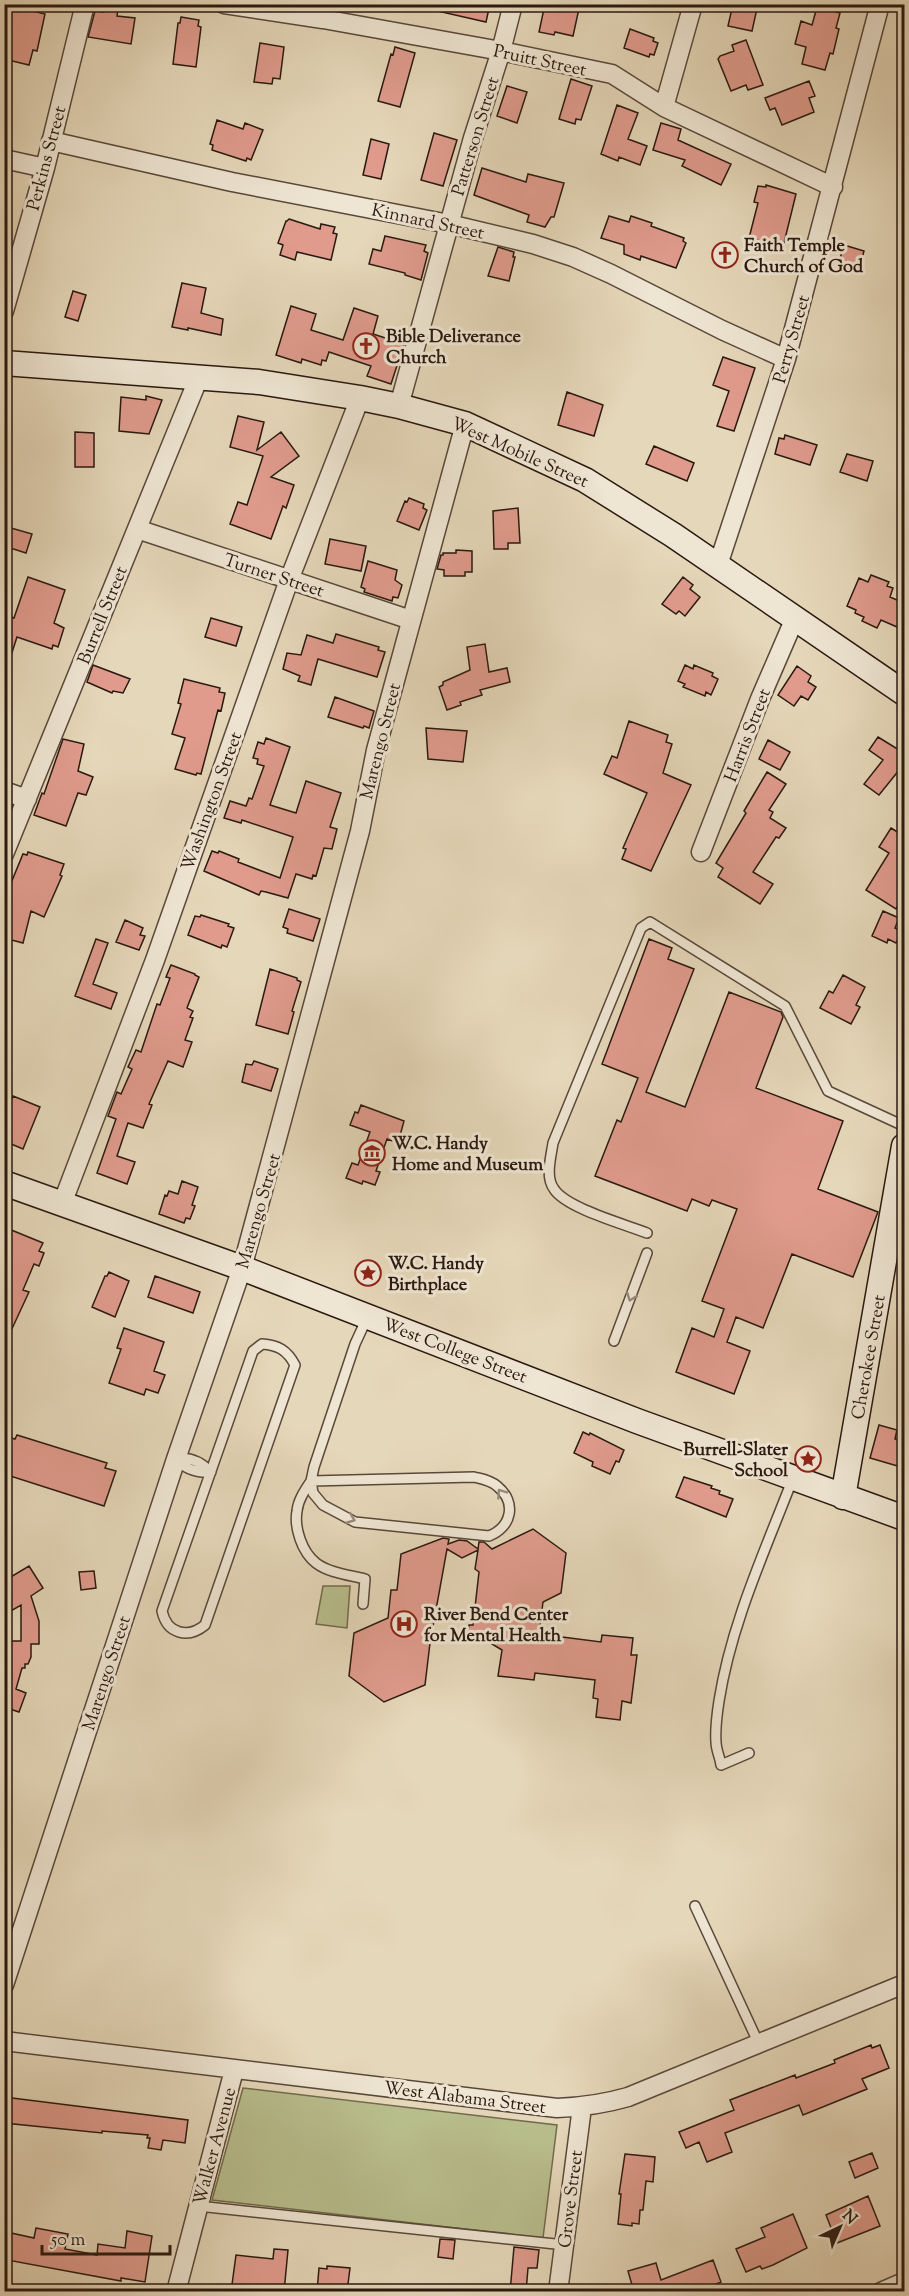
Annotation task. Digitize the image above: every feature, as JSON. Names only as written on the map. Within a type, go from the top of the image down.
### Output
[{"type":"street","name":"Perkins Street","points":[[4,311],[45,168],[85,4]]},
{"type":"street","name":"Pruitt Street","points":[[224,4],[501,51],[612,74],[664,107],[833,187]]},
{"type":"street","name":"Patterson Street","points":[[399,406],[513,4]]},
{"type":"street","points":[[664,107],[693,4]]},
{"type":"street","name":"Perry Street","points":[[718,565],[786,359],[880,4]]},
{"type":"street","name":"Kinnard Street","points":[[51,141],[232,182],[449,224],[533,244],[573,257],[786,359]]},
{"type":"street","points":[[4,159],[45,168]]},
{"type":"street","name":"West Mobile Street","points":[[4,363],[259,382],[360,398],[465,424],[585,480],[718,565],[904,693]]},
{"type":"street","name":"Burrell Street","points":[[4,854],[199,377]]},
{"type":"street","name":"Washington Street","points":[[62,1204],[154,960],[290,580],[360,398]]},
{"type":"street","name":"Marengo Street","points":[[4,1985],[176,1460],[242,1268],[360,831],[376,750],[465,424]]},
{"type":"street","name":"Turner Street","points":[[137,529],[411,620]]},
{"type":"street","name":"Harris Street","points":[[701,852],[760,699],[795,618]]},
{"type":"street","points":[[4,791],[27,799]]},
{"type":"street","name":"Cherokee Street","points":[[843,1497],[904,1146]]},
{"type":"street","name":"West College Street","points":[[4,1183],[242,1268],[637,1421],[904,1518]]},
{"type":"street","name":"West Alabama Street","points":[[4,2041],[557,2108],[582,2107],[628,2097],[904,1984]]},
{"type":"street","name":"Walker Avenue","points":[[176,2292],[234,2070]]},
{"type":"street","name":"Grove Street","points":[[558,2292],[582,2107]]},
{"type":"street","points":[[881,2292],[904,2282]]},
{"type":"lane","points":[[646,1233],[566,1202],[553,1188],[549,1168],[553,1143],[636,939],[641,928],[650,922],[785,1006],[828,1091],[904,1126]]},
{"type":"lane","points":[[614,1341],[647,1253]]},
{"type":"lane","points":[[311,1482],[474,1477],[488,1480],[498,1486],[506,1498],[510,1511],[507,1522],[501,1531],[489,1536],[355,1522],[324,1505],[313,1493],[311,1482],[314,1467],[355,1344],[368,1316]]},
{"type":"lane","points":[[262,1344],[282,1348],[295,1365],[205,1626],[196,1632],[185,1634],[174,1630],[164,1620],[162,1611],[211,1472],[253,1351],[262,1344]]},
{"type":"lane","points":[[176,1460],[185,1457],[204,1464],[211,1472]]},
{"type":"lane","points":[[748,1753],[721,1765],[716,1743],[723,1676],[729,1651],[755,1576],[793,1478]]},
{"type":"lane","points":[[311,1482],[302,1494],[296,1512],[298,1532],[305,1550],[315,1563],[329,1570],[365,1579],[363,1604]]},
{"type":"lane","points":[[904,1558],[904,1564]]},
{"type":"lane","points":[[695,1906],[758,2042]]},
{"type":"lane","points":[[198,2206],[565,2245]]},
{"type":"green space","points":[[323,1586],[350,1586],[347,1628],[316,1624]]},
{"type":"green space","points":[[243,2088],[557,2125],[543,2238],[212,2200]]},
{"type":"building","points":[[4,4],[45,14],[37,51],[33,50],[29,65],[4,59]]},
{"type":"building","points":[[434,4],[490,4],[486,22],[433,10]]},
{"type":"building","points":[[545,4],[580,4],[573,36],[555,32],[554,35],[539,32]]},
{"type":"building","points":[[733,4],[758,4],[752,31],[728,26]]},
{"type":"building","points":[[104,6],[118,8],[117,16],[135,18],[131,44],[88,37],[95,11],[103,12]]},
{"type":"building","points":[[817,7],[840,13],[833,54],[830,53],[825,70],[802,64],[806,47],[795,44],[801,21],[812,25]]},
{"type":"building","points":[[181,17],[199,20],[198,26],[201,27],[196,67],[173,64],[178,23]]},
{"type":"building","points":[[630,29],[654,38],[653,41],[658,43],[654,55],[650,54],[649,57],[624,48]]},
{"type":"building","points":[[746,40],[763,85],[748,90],[746,85],[731,91],[718,59],[734,51],[732,45]]},
{"type":"building","points":[[260,43],[284,47],[280,79],[273,78],[272,84],[254,82]]},
{"type":"building","points":[[395,47],[415,53],[400,107],[378,101]]},
{"type":"building","points":[[571,79],[592,86],[581,120],[576,119],[575,124],[559,119]]},
{"type":"building","points":[[809,81],[815,96],[809,98],[814,112],[782,125],[775,108],[770,110],[765,98]]},
{"type":"building","points":[[507,86],[527,92],[517,123],[497,116]]},
{"type":"building","points":[[617,105],[638,113],[628,139],[647,146],[640,165],[619,157],[618,161],[601,154]]},
{"type":"building","points":[[217,120],[243,129],[245,123],[263,130],[251,160],[247,158],[246,161],[212,150],[213,145],[210,144]]},
{"type":"building","points":[[661,123],[681,129],[678,140],[731,164],[721,185],[682,166],[685,160],[653,150]]},
{"type":"building","points":[[434,133],[457,140],[443,186],[421,180]]},
{"type":"building","points":[[371,139],[389,144],[381,179],[363,175]]},
{"type":"building","points":[[482,168],[526,182],[528,174],[564,183],[554,217],[551,217],[545,227],[527,222],[529,215],[474,195]]},
{"type":"building","points":[[766,185],[796,194],[783,247],[749,238],[758,203],[754,202],[758,186],[766,187]]},
{"type":"building","points":[[609,216],[629,222],[631,216],[684,238],[683,241],[686,243],[676,268],[641,256],[640,260],[624,254],[624,245],[601,238]]},
{"type":"building","points":[[289,219],[320,229],[321,224],[335,227],[333,233],[337,234],[331,260],[297,252],[295,260],[280,255],[283,245],[278,243],[286,221]]},
{"type":"building","points":[[385,236],[426,245],[424,251],[428,253],[421,280],[405,275],[405,273],[369,264],[373,249],[381,251]]},
{"type":"building","points":[[844,245],[864,251],[860,265],[855,263],[853,267],[839,262]]},
{"type":"building","points":[[498,247],[514,252],[513,257],[515,257],[509,281],[488,276]]},
{"type":"building","points":[[182,283],[206,288],[201,313],[223,319],[221,335],[172,327]]},
{"type":"building","points":[[73,291],[86,295],[78,321],[65,317]]},
{"type":"building","points":[[291,306],[316,314],[311,330],[343,340],[354,308],[378,316],[373,334],[404,344],[391,384],[367,376],[371,366],[329,352],[326,361],[322,360],[321,365],[302,359],[301,363],[276,355]]},
{"type":"building","points":[[723,357],[755,368],[734,431],[717,426],[729,391],[713,385]]},
{"type":"building","points":[[567,392],[603,405],[594,436],[558,425]]},
{"type":"building","points":[[146,396],[162,400],[149,434],[119,431],[121,397],[146,400]]},
{"type":"building","points":[[238,416],[264,422],[257,450],[281,432],[299,456],[271,477],[294,485],[286,508],[283,506],[271,539],[230,524],[238,502],[247,505],[263,456],[230,447]]},
{"type":"building","points":[[75,432],[94,433],[94,467],[75,467]]},
{"type":"building","points":[[785,435],[817,445],[810,465],[775,454],[779,438],[784,439]]},
{"type":"building","points":[[654,446],[694,463],[687,481],[646,464]]},
{"type":"building","points":[[847,454],[873,461],[867,481],[840,472]]},
{"type":"building","points":[[409,498],[424,504],[423,508],[427,510],[419,530],[397,521],[405,501],[407,502]]},
{"type":"building","points":[[518,508],[520,543],[508,543],[508,549],[494,549],[493,511]]},
{"type":"building","points":[[4,526],[32,534],[26,553],[4,546]]},
{"type":"building","points":[[330,539],[366,546],[361,571],[325,564]]},
{"type":"building","points":[[456,550],[472,551],[472,572],[465,572],[465,576],[444,576],[444,570],[437,569],[441,555],[456,553]]},
{"type":"building","points":[[368,561],[397,570],[395,580],[402,585],[398,598],[393,597],[392,601],[364,592],[365,589],[361,587]]},
{"type":"building","points":[[871,575],[889,582],[887,586],[893,588],[890,597],[904,603],[904,630],[881,620],[877,628],[862,621],[864,617],[847,606],[859,578],[868,582]]},
{"type":"building","points":[[28,577],[65,590],[54,623],[64,628],[58,647],[53,645],[52,649],[17,637],[7,668],[4,667],[4,631],[10,617],[14,618]]},
{"type":"building","points":[[683,577],[693,585],[690,589],[700,597],[685,616],[679,611],[676,614],[662,604]]},
{"type":"building","points":[[211,618],[242,627],[236,646],[205,637]]},
{"type":"building","points":[[336,634],[379,647],[378,650],[385,652],[377,677],[318,659],[311,685],[298,681],[300,676],[283,669],[287,653],[301,655],[307,635],[333,643]]},
{"type":"building","points":[[485,644],[489,672],[507,668],[510,682],[480,690],[482,695],[460,702],[461,705],[447,710],[439,687],[443,685],[443,682],[470,670],[467,647]]},
{"type":"building","points":[[93,665],[130,679],[123,693],[113,691],[112,693],[87,682]]},
{"type":"building","points":[[685,665],[693,669],[694,665],[713,673],[712,676],[718,679],[711,695],[706,692],[705,696],[683,687],[685,684],[678,681]]},
{"type":"building","points":[[797,666],[811,676],[808,682],[816,687],[808,700],[801,696],[794,706],[778,695]]},
{"type":"building","points":[[184,679],[220,688],[219,692],[225,693],[221,711],[218,710],[201,774],[196,775],[175,769],[185,738],[172,734],[181,704],[178,703]]},
{"type":"building","points":[[335,697],[374,711],[369,728],[328,717]]},
{"type":"building","points":[[629,721],[668,735],[666,742],[672,744],[663,773],[691,785],[651,871],[622,859],[626,849],[623,848],[647,793],[604,774],[612,756],[617,758]]},
{"type":"building","points":[[426,728],[467,731],[463,762],[428,759]]},
{"type":"building","points":[[878,737],[904,753],[904,764],[879,795],[864,784],[883,760],[869,750]]},
{"type":"building","points":[[266,738],[290,747],[270,805],[296,813],[306,781],[341,793],[330,827],[337,829],[332,849],[324,848],[316,876],[313,875],[312,879],[296,874],[288,898],[261,891],[259,895],[204,871],[212,851],[218,853],[219,851],[239,859],[238,862],[280,878],[293,837],[242,820],[241,823],[224,818],[230,801],[246,806],[249,798],[252,799],[264,766],[257,764],[258,759],[253,758],[258,742],[264,744]]},
{"type":"building","points":[[63,739],[84,744],[78,771],[93,777],[86,795],[78,793],[66,826],[34,815],[42,793],[44,794]]},
{"type":"building","points":[[768,740],[790,752],[780,770],[759,759]]},
{"type":"building","points":[[767,772],[786,784],[769,810],[773,812],[770,818],[786,828],[779,838],[776,837],[753,872],[773,884],[760,904],[718,877],[723,868],[716,863]]},
{"type":"building","points":[[891,828],[904,836],[904,895],[896,909],[866,890],[889,853],[879,847]]},
{"type":"building","points":[[28,852],[64,864],[60,875],[62,876],[44,917],[31,911],[23,943],[4,938],[4,900],[23,854],[27,855]]},
{"type":"building","points":[[289,909],[320,919],[313,941],[287,933],[288,929],[283,927]]},
{"type":"building","points":[[883,911],[899,918],[895,928],[902,931],[896,943],[888,939],[887,943],[872,936]]},
{"type":"building","points":[[201,915],[229,924],[228,926],[234,928],[227,947],[222,945],[221,948],[188,935],[195,916],[200,917]]},
{"type":"building","points":[[125,920],[143,928],[140,935],[145,936],[139,950],[116,942]]},
{"type":"building","points":[[96,939],[108,943],[93,984],[117,993],[111,1009],[75,996]]},
{"type":"building","points":[[649,939],[672,948],[668,959],[694,969],[646,1092],[685,1107],[729,992],[781,1012],[783,1017],[756,1088],[843,1121],[818,1189],[878,1212],[853,1277],[792,1254],[763,1328],[736,1317],[727,1342],[750,1351],[734,1394],[676,1372],[692,1328],[714,1337],[724,1309],[702,1301],[737,1209],[712,1200],[709,1206],[692,1199],[687,1211],[595,1176],[617,1120],[621,1122],[638,1078],[602,1064]]},
{"type":"building","points":[[171,965],[199,977],[187,1008],[193,1011],[190,1017],[193,1018],[185,1040],[192,1042],[183,1067],[168,1061],[149,1104],[152,1105],[143,1128],[128,1123],[117,1156],[135,1162],[127,1184],[97,1173],[116,1119],[108,1116],[117,1092],[121,1094],[132,1069],[128,1067],[136,1050],[141,1052],[157,1004],[160,1005],[170,978],[166,977]]},
{"type":"building","points":[[270,969],[297,978],[301,982],[288,1034],[256,1025]]},
{"type":"building","points":[[843,975],[865,987],[856,1005],[860,1007],[851,1024],[820,1008],[829,991],[833,993]]},
{"type":"building","points":[[254,1061],[278,1069],[271,1091],[242,1082],[246,1064],[252,1065]]},
{"type":"building","points":[[13,1096],[40,1107],[23,1149],[4,1141],[4,1118]]},
{"type":"building","name":"W.C. Handy Home and Museum","points":[[361,1105],[404,1121],[398,1143],[387,1139],[376,1171],[380,1172],[375,1185],[363,1181],[362,1184],[346,1178],[352,1163],[358,1165],[370,1132],[350,1125],[355,1112],[358,1113]]},
{"type":"building","points":[[182,1181],[198,1187],[190,1219],[186,1218],[184,1223],[159,1214],[165,1195],[167,1196],[169,1191],[178,1194]]},
{"type":"building","points":[[4,1227],[43,1243],[39,1251],[44,1253],[39,1266],[34,1264],[23,1290],[29,1292],[4,1346]]},
{"type":"building","points":[[109,1272],[129,1281],[115,1317],[92,1307],[105,1276]]},
{"type":"building","points":[[155,1276],[200,1292],[193,1313],[148,1297]]},
{"type":"building","points":[[124,1328],[164,1342],[154,1371],[165,1375],[158,1393],[146,1389],[144,1395],[109,1383],[121,1349],[117,1348]]},
{"type":"building","points":[[879,1425],[897,1430],[895,1439],[904,1442],[901,1467],[870,1458]]},
{"type":"building","points":[[583,1432],[589,1435],[590,1433],[624,1450],[610,1474],[592,1466],[593,1462],[574,1453]]},
{"type":"building","points":[[17,1435],[107,1463],[105,1468],[116,1471],[104,1506],[4,1474],[4,1436],[15,1439]]},
{"type":"building","points":[[684,1477],[712,1486],[711,1488],[720,1491],[719,1494],[733,1499],[726,1517],[676,1497]]},
{"type":"building","points":[[533,1529],[566,1553],[561,1593],[543,1602],[539,1634],[601,1642],[602,1635],[633,1638],[631,1655],[637,1655],[631,1703],[622,1701],[620,1720],[596,1717],[598,1699],[593,1698],[595,1680],[535,1673],[534,1680],[498,1676],[502,1650],[484,1639],[475,1643],[467,1636],[469,1625],[473,1625],[479,1572],[475,1569],[478,1550],[462,1558],[447,1549],[425,1685],[384,1702],[349,1676],[354,1633],[388,1618],[391,1590],[397,1590],[401,1554],[443,1538],[449,1539],[448,1544],[459,1540],[467,1541],[478,1549],[479,1542],[484,1542],[492,1549]]},
{"type":"building","points":[[29,1566],[43,1588],[31,1596],[39,1621],[39,1644],[31,1644],[31,1657],[28,1664],[25,1664],[25,1668],[22,1668],[16,1689],[26,1693],[19,1712],[10,1709],[8,1715],[4,1715],[4,1641],[21,1641],[21,1605],[4,1615],[4,1581]]},
{"type":"building","points":[[94,1571],[96,1588],[81,1590],[79,1572]]},
{"type":"building","points":[[871,2045],[872,2048],[880,2045],[889,2068],[862,2079],[867,2089],[803,2115],[799,2105],[725,2133],[732,2152],[707,2162],[699,2142],[686,2148],[679,2132],[734,2110],[730,2100],[795,2075],[796,2078],[835,2063],[834,2060]]},
{"type":"building","points":[[4,2097],[188,2120],[185,2143],[163,2140],[161,2150],[148,2148],[150,2138],[147,2138],[148,2135],[102,2131],[102,2133],[4,2123]]},
{"type":"building","points":[[872,2153],[878,2168],[855,2178],[849,2162]]},
{"type":"building","points":[[625,2154],[655,2157],[653,2182],[646,2181],[639,2224],[632,2223],[632,2226],[618,2224],[621,2194],[619,2194]]},
{"type":"building","points":[[868,2196],[880,2226],[837,2243],[826,2215]]},
{"type":"building","points":[[793,2214],[807,2248],[773,2265],[762,2269],[760,2266],[746,2272],[736,2249],[765,2237],[761,2228]]},
{"type":"building","points":[[36,2228],[68,2234],[65,2249],[97,2255],[98,2244],[125,2248],[127,2231],[152,2236],[145,2282],[121,2278],[121,2281],[7,2260],[11,2233],[34,2238]]},
{"type":"building","points":[[440,2239],[455,2240],[453,2259],[438,2257]]},
{"type":"building","points":[[514,2247],[539,2250],[537,2268],[528,2268],[526,2292],[510,2292]]},
{"type":"building","points":[[274,2249],[288,2250],[284,2292],[231,2292],[236,2255],[273,2259]]},
{"type":"building","points":[[713,2260],[721,2282],[697,2292],[634,2292],[628,2271],[656,2263],[661,2280]]},
{"type":"building","points":[[327,2266],[350,2268],[347,2292],[317,2292],[319,2268],[327,2269]]},
{"type":"place","name":"Faith Temple Church of God","points":[[725,255]]},
{"type":"place","name":"Bible Deliverance Church","points":[[366,346]]},
{"type":"place","name":"W.C. Handy Home and Museum","points":[[372,1153]]},
{"type":"place","name":"W.C. Handy Birthplace","points":[[368,1273]]},
{"type":"place","name":"Burrell-Slater School","points":[[808,1459]]},
{"type":"place","name":"River Bend Center for Mental Health","points":[[404,1624]]}]
